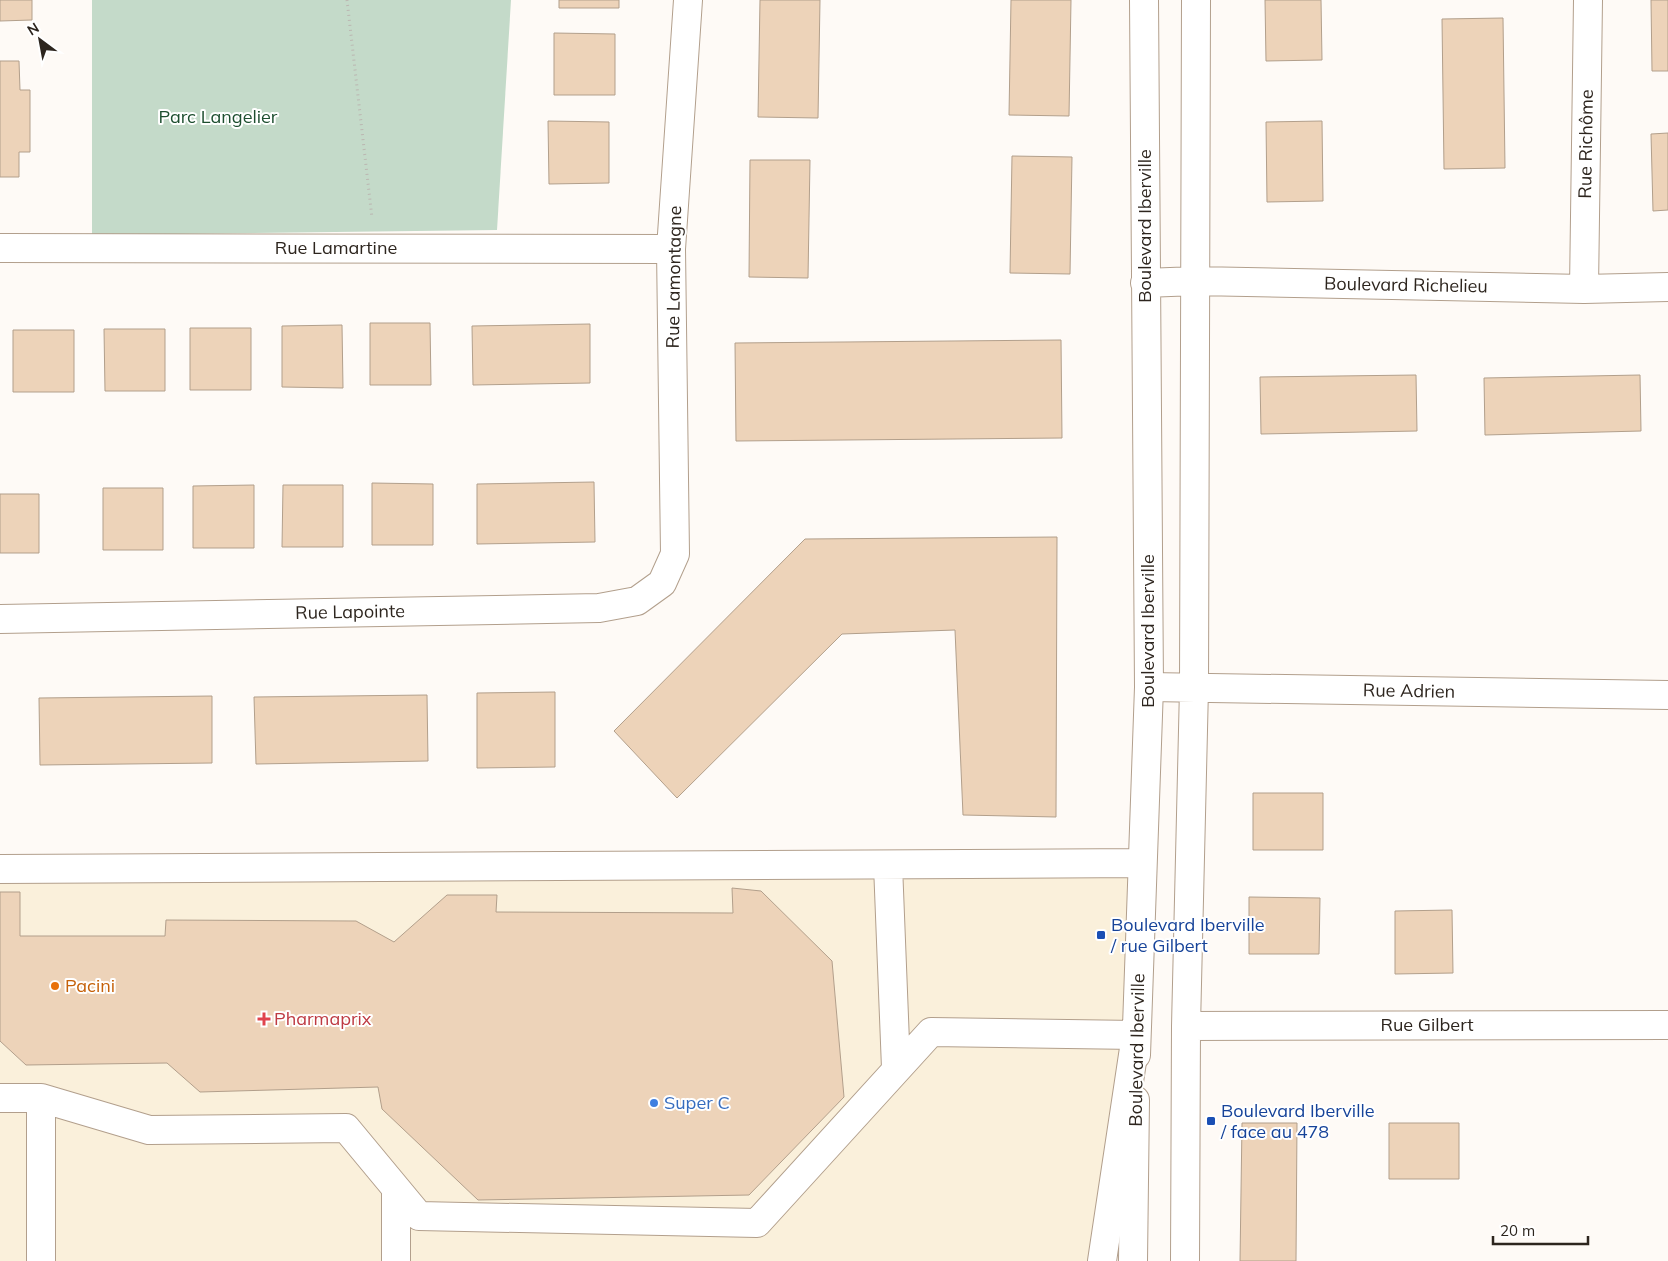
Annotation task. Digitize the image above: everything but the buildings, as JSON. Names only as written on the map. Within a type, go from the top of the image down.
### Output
[{"type":"street","name":"Rue Lamontagne","points":[[675,554],[671,248],[688,0]]},
{"type":"street","name":"Boulevard Iberville","points":[[1133,1261],[1136,1035],[1149,687],[1144,0]]},
{"type":"street","points":[[1185,1261],[1186,1026],[1194,688],[1196,0]]},
{"type":"street","name":"Rue Richôme","points":[[1584,289],[1588,0]]},
{"type":"street","name":"Rue Lamartine","points":[[0,248],[671,248]]},
{"type":"street","name":"Boulevard Richelieu","points":[[1145,283],[1196,281],[1584,289],[1668,287]]},
{"type":"street","name":"Rue Lapointe","points":[[0,619],[599,608],[636,601],[662,583],[675,554]]},
{"type":"street","name":"Rue Adrien","points":[[1149,687],[1668,695]]},
{"type":"street","points":[[0,869],[1142,863]]},
{"type":"street","points":[[888,865],[896,1068]]},
{"type":"street","name":"Rue Gilbert","points":[[1186,1026],[1668,1024]]},
{"type":"street","points":[[0,1098],[41,1098],[149,1130],[346,1128],[418,1216],[758,1222],[896,1068],[931,1032],[1136,1035],[1102,1261]]},
{"type":"street","points":[[41,1098],[41,1261]]},
{"type":"street","points":[[396,1189],[396,1261]]},
{"type":"path","points":[[347,0],[376,248]]},
{"type":"shaded area","points":[[1136,851],[1142,877],[1102,1261],[0,1261],[0,855]]},
{"type":"green space","name":"Parc Langelier","points":[[92,0],[511,0],[497,230],[92,235]]},
{"type":"place","name":"Boulevard Iberville / rue Gilbert","points":[[1101,935]]},
{"type":"place","name":"Pacini","points":[[55,986]]},
{"type":"place","name":"Pharmaprix","points":[[264,1019]]},
{"type":"place","name":"Super C","points":[[654,1103]]},
{"type":"place","name":"Boulevard Iberville / face au 478","points":[[1211,1121]]}]
